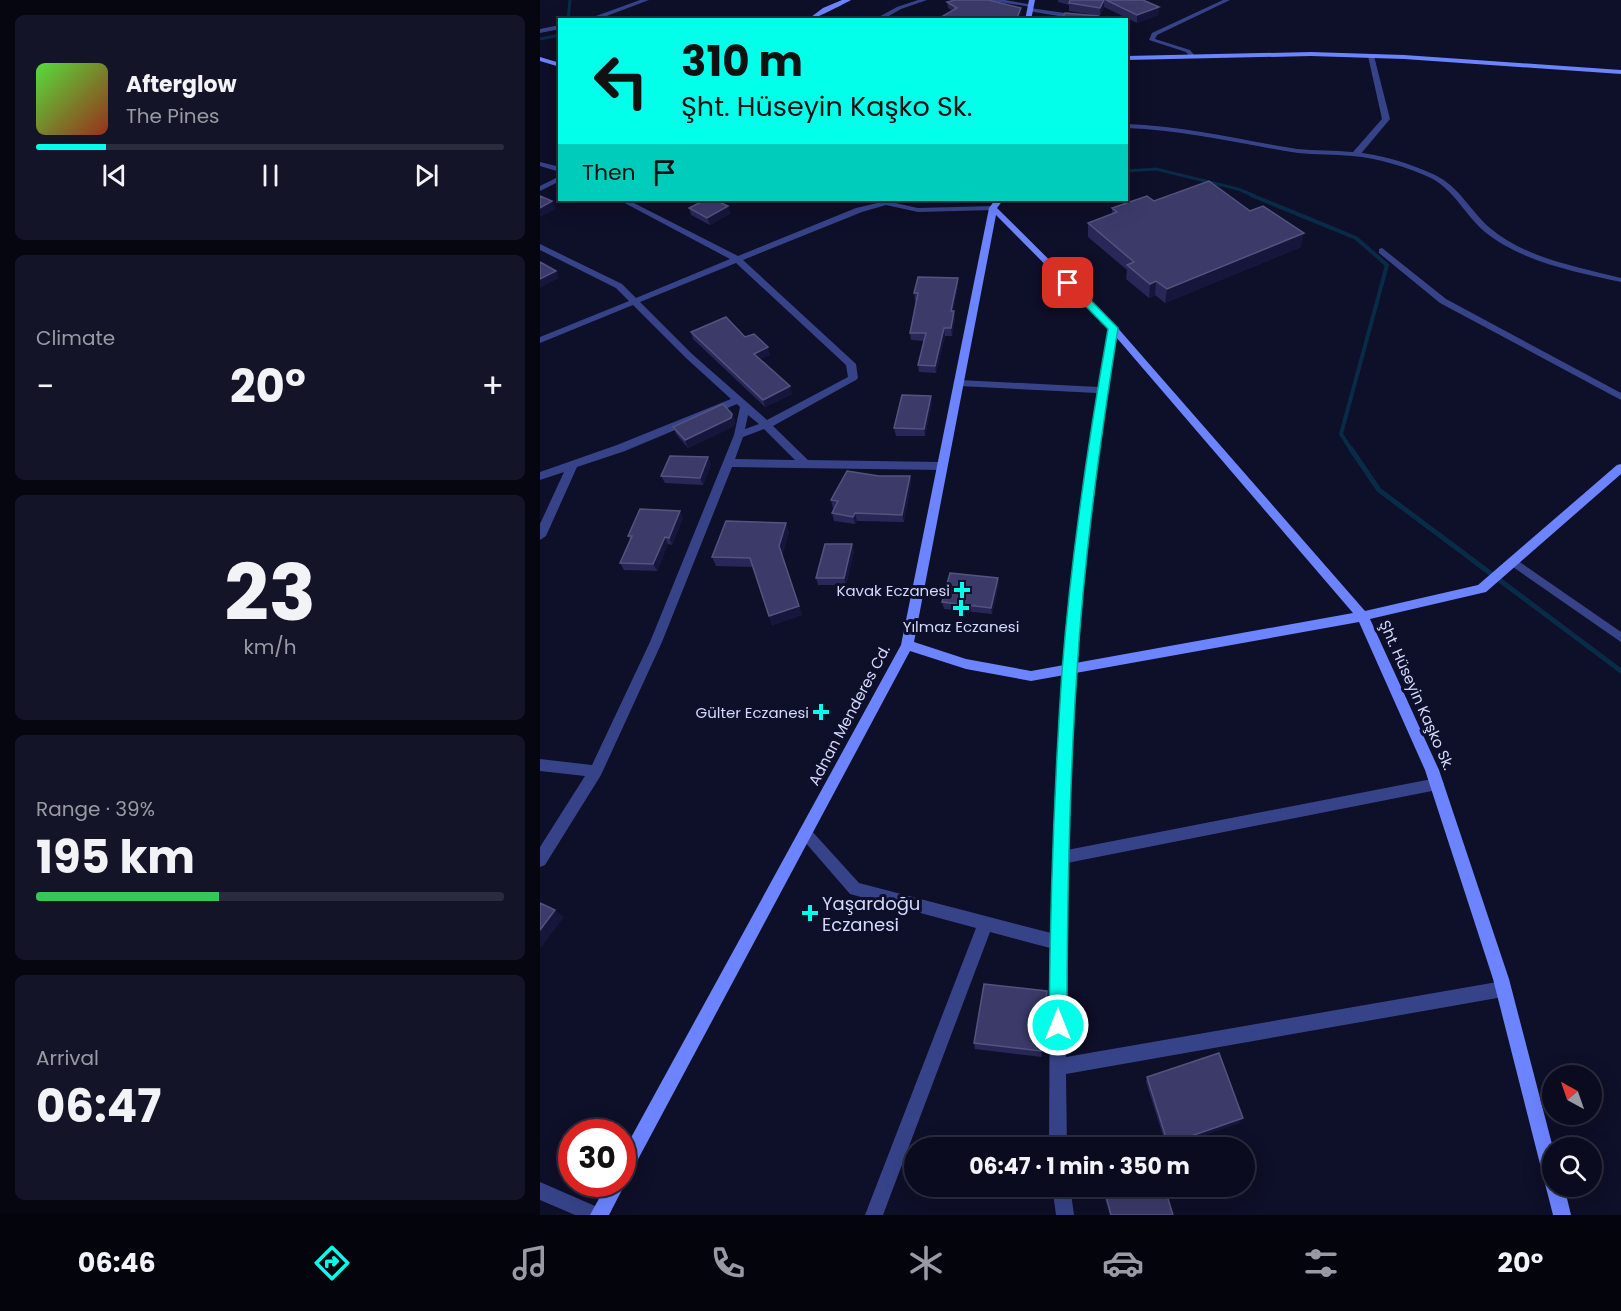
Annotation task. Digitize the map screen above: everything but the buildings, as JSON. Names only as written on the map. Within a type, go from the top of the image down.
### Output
[{"type":"street","points":[[594,18],[646,0]]},
{"type":"street","points":[[813,18],[825,9],[848,0]]},
{"type":"street","points":[[880,18],[899,8],[924,0]]},
{"type":"street","points":[[990,0],[1031,5],[1091,18]]},
{"type":"street","points":[[540,32],[558,28]]},
{"type":"street","points":[[1128,58],[1311,54],[1621,72]]},
{"type":"street","points":[[1356,154],[1386,119],[1371,56]]},
{"type":"street","points":[[540,59],[558,64]]},
{"type":"street","points":[[540,164],[558,169]]},
{"type":"street","points":[[540,189],[558,179]]},
{"type":"street","points":[[625,201],[738,260],[851,364],[853,378],[766,425],[739,435]]},
{"type":"street","points":[[540,340],[859,210],[886,203],[918,210],[996,204]]},
{"type":"street","name":"Şht. Hüseyin Kaşko Sk.","points":[[996,204],[1113,328],[1362,615],[1437,784],[1503,989],[1542,1140]]},
{"type":"street","name":"Adnan Menderes Cd.","points":[[636,1146],[907,645],[996,204]]},
{"type":"street","points":[[540,247],[619,286],[689,356],[766,425],[805,464]]},
{"type":"street","points":[[1382,251],[1443,301],[1621,398]]},
{"type":"street","points":[[1058,1137],[1060,858],[1070,669],[1095,437],[1113,328]]},
{"type":"street","points":[[959,383],[1102,390]]},
{"type":"street","points":[[540,860],[596,771],[656,642],[739,435],[742,403]]},
{"type":"street","points":[[540,476],[742,403]]},
{"type":"street","points":[[728,463],[942,466]]},
{"type":"street","points":[[540,536],[573,464]]},
{"type":"street","points":[[907,645],[966,664],[1031,676],[1396,610],[1482,589],[1621,468]]},
{"type":"street","points":[[540,765],[596,771]]},
{"type":"street","points":[[1060,858],[1437,784]]},
{"type":"street","points":[[805,834],[855,890],[1058,942]]},
{"type":"street","points":[[874,1215],[985,924]]},
{"type":"street","points":[[1058,1067],[1503,989]]},
{"type":"street","points":[[540,1191],[597,1215],[608,1197]]},
{"type":"street","points":[[1063,1197],[1065,1215]]},
{"type":"street","points":[[1558,1197],[1562,1215]]},
{"type":"lane","points":[[1192,57],[1188,51],[1152,40],[1154,34],[1227,0]]},
{"type":"lane","points":[[1128,126],[1159,126],[1307,152],[1356,154],[1415,170],[1440,180],[1457,194],[1485,228],[1513,246],[1578,270],[1621,280]]},
{"type":"lane","points":[[1510,566],[1621,638]]},
{"type":"waterway","points":[[568,18],[570,0]]},
{"type":"waterway","points":[[540,39],[558,35]]},
{"type":"waterway","points":[[1128,171],[1156,169],[1238,189],[1255,196]]},
{"type":"waterway","points":[[1251,195],[1356,238],[1387,265],[1341,434],[1352,451]]},
{"type":"waterway","points":[[1351,449],[1379,490],[1621,671]]},
{"type":"place","name":"Kavak Eczanesi","points":[[962,590]]},
{"type":"place","name":"Yılmaz Eczanesi","points":[[961,608]]},
{"type":"place","name":"Gülter Eczanesi","points":[[821,712]]},
{"type":"place","name":"Yaşardoğu Eczanesi","points":[[810,913]]},
{"type":"route","points":[[1058,1025],[1059,887],[1070,669],[1095,437],[1113,328],[1068,283]]}]
